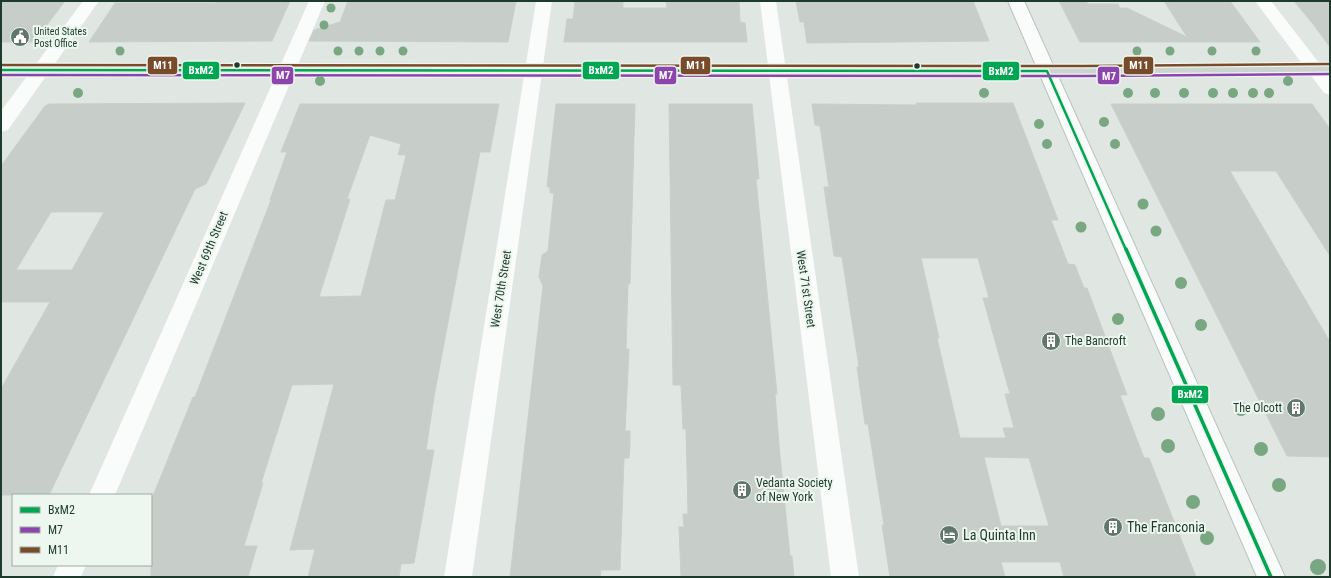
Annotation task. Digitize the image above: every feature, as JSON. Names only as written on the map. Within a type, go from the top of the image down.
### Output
[{"type":"main road","points":[[1,70],[1047,71],[1322,69]]},
{"type":"street","points":[[1,125],[91,1]]},
{"type":"street","name":"West 69th Street","points":[[102,494],[317,1]]},
{"type":"street","name":"West 70th Street","points":[[458,577],[544,1]]},
{"type":"street","name":"West 71st Street","points":[[768,1],[845,577]]},
{"type":"street","points":[[1016,1],[1271,577]]},
{"type":"street","points":[[1263,1],[1322,69],[1330,89]]},
{"type":"street","points":[[67,577],[72,566]]},
{"type":"building","points":[[1,1],[65,1],[34,42],[1,42]]},
{"type":"building","points":[[217,1],[290,1],[272,41],[89,42],[115,3],[216,3]]},
{"type":"building","points":[[348,1],[516,1],[508,42],[309,41],[314,30],[340,22]]},
{"type":"building","points":[[575,1],[623,1],[623,8],[667,8],[666,1],[739,1],[740,22],[745,23],[747,42],[564,42],[567,19],[573,19]]},
{"type":"building","points":[[796,1],[973,1],[989,41],[807,43],[804,22],[800,22]]},
{"type":"building","points":[[1059,1],[1086,1],[1088,4],[1118,4],[1120,8],[1127,8],[1187,37],[1164,1],[1230,1],[1260,42],[1080,42]]},
{"type":"building","points":[[1294,1],[1330,1],[1330,47],[1313,24]]},
{"type":"building","points":[[245,103],[206,184],[195,189],[49,494],[1,495],[1,389],[50,302],[1,302],[1,166],[45,106],[49,104]],"holes":[[[51,212],[104,212],[72,270],[16,270]]]},
{"type":"building","points":[[916,103],[1013,103],[1058,220],[1051,220],[1068,264],[1075,265],[1084,288],[1087,288],[1127,395],[1120,395],[1144,458],[1149,458],[1196,577],[1064,577],[1060,562],[1001,562],[1005,577],[890,577],[882,525],[884,525],[868,424],[865,424],[857,367],[859,367],[842,257],[834,256],[824,187],[829,187],[820,126],[815,125],[812,104],[917,105]],"holes":[[[921,258],[978,258],[989,298],[983,298],[1010,394],[1005,394],[1014,428],[1003,428],[1006,438],[960,438],[937,338],[939,338]],[[984,457],[1029,458],[1049,526],[1001,526]]]},
{"type":"building","points":[[300,104],[499,104],[490,152],[480,152],[434,397],[426,450],[434,450],[414,563],[401,564],[399,577],[308,577],[315,549],[290,550],[334,384],[292,385],[261,483],[263,483],[244,546],[257,546],[248,577],[151,577],[152,499],[193,397],[195,397],[271,200],[287,152],[281,152]],"holes":[[[370,135],[401,144],[398,155],[406,155],[395,200],[386,200],[361,296],[319,297],[350,199],[347,199]]]},
{"type":"building","points":[[556,104],[635,104],[630,284],[628,284],[626,349],[629,349],[625,431],[630,431],[630,444],[629,458],[624,458],[620,570],[601,570],[600,577],[510,577],[543,286],[539,277],[542,255],[548,251],[554,193],[550,193],[550,188],[547,186]]},
{"type":"building","points":[[669,104],[752,104],[759,179],[756,179],[777,394],[775,394],[779,445],[790,556],[792,556],[794,577],[681,577],[679,527],[684,527],[683,514],[688,514],[686,429],[683,429],[681,385],[673,385]]},
{"type":"building","points":[[1111,104],[1312,104],[1330,129],[1330,256],[1276,171],[1230,171],[1330,342],[1330,457],[1287,456]]},
{"type":"transit line","name":"M11","points":[[1,65],[1084,66],[1330,64]]},
{"type":"transit line","name":"BxM2","points":[[1,70],[1047,71],[1271,577]]},
{"type":"transit line","name":"M7","points":[[1,75],[1084,76],[1330,74]]},
{"type":"place","name":"United States Post Office","points":[[20,37]]},
{"type":"place","name":"The Bancroft","points":[[1051,341]]},
{"type":"place","name":"The Olcott","points":[[1296,408]]},
{"type":"place","name":"Vedanta Society of New York","points":[[742,490]]},
{"type":"place","name":"The Franconia","points":[[1113,527]]},
{"type":"place","name":"La Quinta Inn","points":[[949,535]]}]
